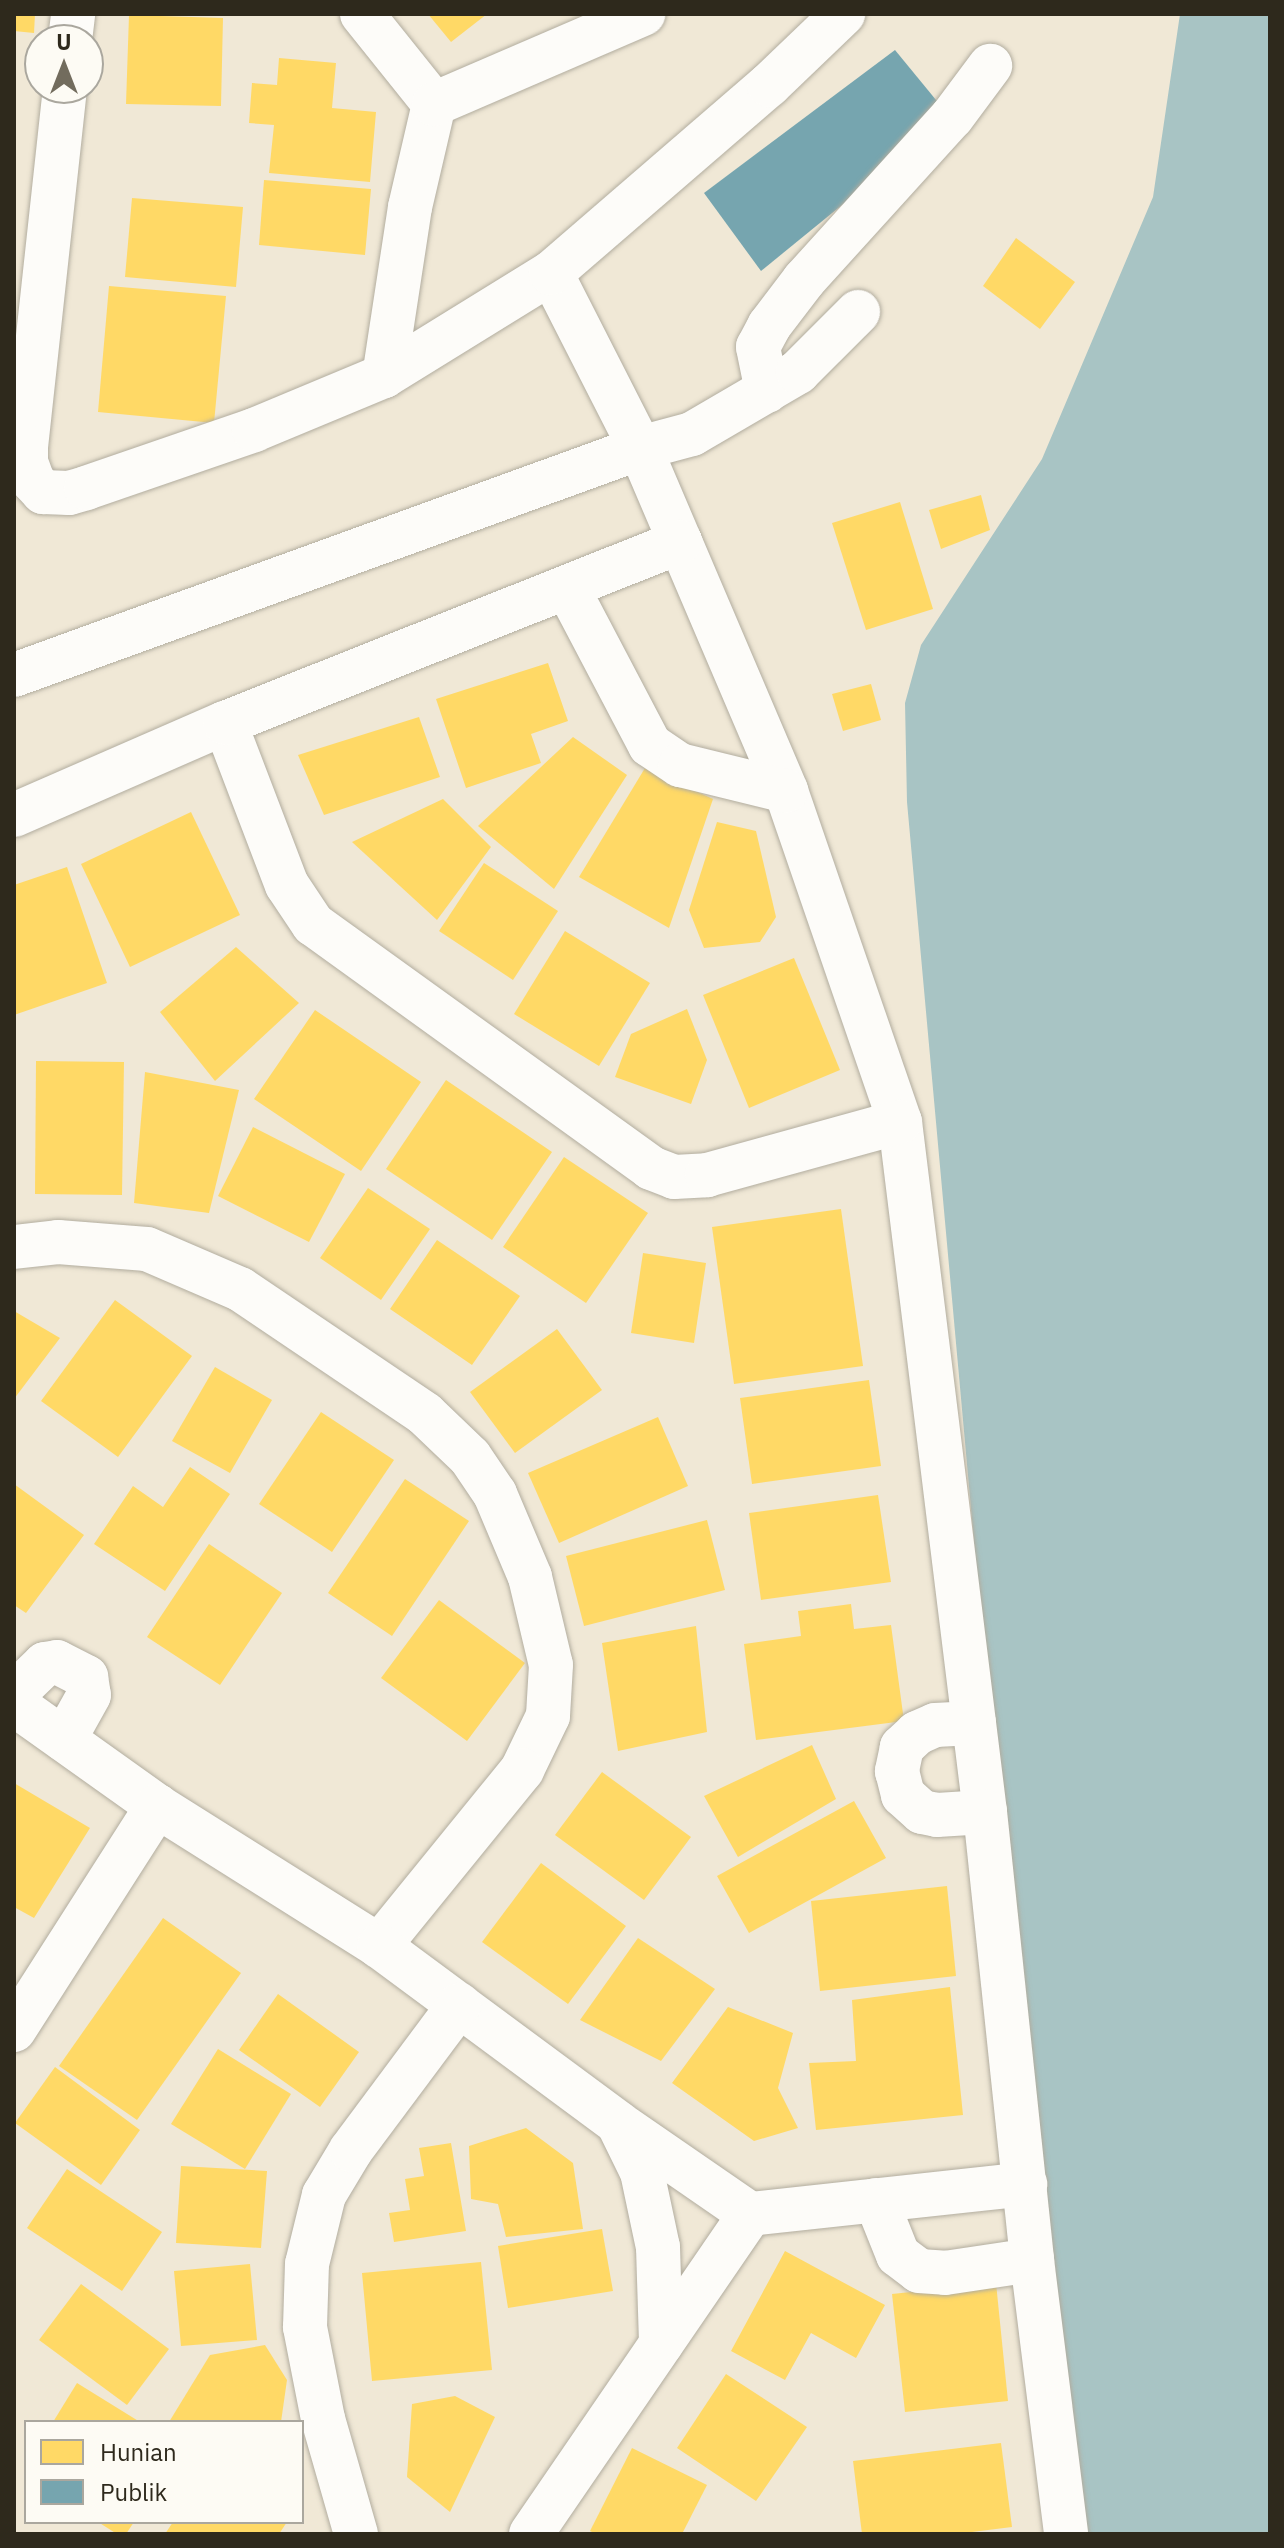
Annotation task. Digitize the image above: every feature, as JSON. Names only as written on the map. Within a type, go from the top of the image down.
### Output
[{"type":"street","points":[[362,14],[434,104]]},
{"type":"street","points":[[434,104],[643,14]]},
{"type":"street","points":[[63,104],[26,446],[29,472],[43,492],[69,493],[254,430],[384,376],[551,273],[769,85],[843,14]]},
{"type":"street","points":[[767,391],[758,347],[769,326],[804,280],[952,117],[990,66]]},
{"type":"street","points":[[384,376],[410,207],[434,104]]},
{"type":"street","points":[[551,273],[640,448],[786,791],[900,1122],[985,1812],[1032,2260],[1066,2534]]},
{"type":"street","points":[[14,675],[640,448],[692,434],[798,372],[858,312]]},
{"type":"street","points":[[14,815],[225,723],[680,542]]},
{"type":"street","points":[[568,589],[650,745],[680,765],[786,791]]},
{"type":"street","points":[[225,723],[287,885],[313,924],[651,1168],[674,1177],[707,1175],[900,1122]]},
{"type":"street","points":[[14,1247],[58,1242],[147,1249],[240,1289],[425,1414],[470,1457],[495,1494],[530,1577],[548,1651],[551,1665],[548,1716],[522,1770],[379,1946]]},
{"type":"street","points":[[14,1694],[45,1664],[57,1662],[86,1677],[89,1695],[64,1740]]},
{"type":"street","points":[[14,1704],[157,1806],[379,1946],[618,2123],[750,2214],[1025,2184]]},
{"type":"street","points":[[974,1723],[935,1725],[917,1733],[902,1747],[897,1771],[903,1795],[922,1812],[937,1815],[985,1812]]},
{"type":"street","points":[[14,2030],[157,1806]]},
{"type":"street","points":[[356,2534],[323,2419],[305,2327],[307,2264],[324,2195],[351,2150],[459,2005]]},
{"type":"street","points":[[618,2123],[642,2172],[658,2247],[661,2344]]},
{"type":"street","points":[[876,2200],[898,2255],[919,2271],[945,2273],[1032,2260]]},
{"type":"street","points":[[531,2534],[750,2214]]},
{"type":"water","points":[[1180,14],[1270,14],[1270,2534],[1085,2534],[1005,1884],[907,802],[905,703],[921,645],[1042,459],[1153,197]]},
{"type":"building: Hunian","points":[[14,14],[35,14],[34,24],[24,24],[24,32],[14,31]]},
{"type":"building: Hunian","points":[[428,14],[487,14],[451,42]]},
{"type":"building: Hunian","points":[[129,15],[223,18],[221,106],[126,104]]},
{"type":"building: Hunian","points":[[279,58],[336,63],[332,108],[376,112],[370,182],[269,173],[274,125],[249,123],[252,83],[277,85]]},
{"type":"building: Hunian","points":[[264,180],[371,189],[365,255],[259,245]]},
{"type":"building: Hunian","points":[[132,198],[243,207],[236,287],[125,277]]},
{"type":"building: Hunian","points":[[1016,238],[1075,282],[1040,329],[983,286]]},
{"type":"building: Hunian","points":[[109,286],[226,296],[214,423],[98,412]]},
{"type":"building: Hunian","points":[[981,495],[990,530],[941,549],[929,510]]},
{"type":"building: Hunian","points":[[900,502],[933,609],[866,630],[832,523]]},
{"type":"building: Hunian","points":[[548,663],[568,721],[531,734],[541,763],[466,788],[436,699]]},
{"type":"building: Hunian","points":[[871,684],[881,720],[843,731],[832,694]]},
{"type":"building: Hunian","points":[[419,717],[440,777],[324,815],[298,755]]},
{"type":"building: Hunian","points":[[573,737],[627,775],[554,889],[478,826]]},
{"type":"building: Hunian","points":[[645,768],[713,799],[669,928],[579,877]]},
{"type":"building: Hunian","points":[[443,799],[491,847],[437,920],[352,842]]},
{"type":"building: Hunian","points":[[191,812],[240,915],[130,967],[81,864]]},
{"type":"building: Hunian","points":[[717,822],[756,831],[776,917],[760,942],[704,948],[689,910]]},
{"type":"building: Hunian","points":[[484,863],[558,911],[513,980],[439,931]]},
{"type":"building: Hunian","points":[[67,867],[107,983],[14,1015],[14,885]]},
{"type":"building: Hunian","points":[[565,931],[650,983],[599,1066],[514,1014]]},
{"type":"building: Hunian","points":[[236,947],[299,1003],[215,1081],[160,1012]]},
{"type":"building: Hunian","points":[[794,958],[840,1070],[749,1108],[703,995]]},
{"type":"building: Hunian","points":[[687,1009],[707,1060],[691,1104],[615,1077],[631,1034]]},
{"type":"building: Hunian","points":[[315,1010],[421,1082],[361,1171],[254,1099]]},
{"type":"building: Hunian","points":[[36,1061],[124,1062],[122,1195],[35,1194]]},
{"type":"building: Hunian","points":[[145,1072],[239,1090],[209,1213],[134,1203]]},
{"type":"building: Hunian","points":[[446,1080],[552,1152],[492,1240],[386,1169]]},
{"type":"building: Hunian","points":[[253,1127],[345,1174],[309,1242],[218,1196]]},
{"type":"building: Hunian","points":[[564,1157],[648,1213],[586,1303],[503,1247]]},
{"type":"building: Hunian","points":[[368,1188],[430,1229],[381,1300],[320,1258]]},
{"type":"building: Hunian","points":[[841,1209],[863,1366],[734,1384],[712,1227]]},
{"type":"building: Hunian","points":[[437,1240],[520,1296],[472,1365],[390,1309]]},
{"type":"building: Hunian","points":[[643,1253],[706,1263],[694,1343],[631,1333]]},
{"type":"building: Hunian","points":[[115,1300],[192,1356],[118,1457],[41,1401]]},
{"type":"building: Hunian","points":[[14,1311],[60,1338],[14,1399]]},
{"type":"building: Hunian","points":[[557,1329],[602,1390],[515,1453],[470,1392]]},
{"type":"building: Hunian","points":[[215,1367],[272,1400],[230,1473],[172,1441]]},
{"type":"building: Hunian","points":[[869,1380],[881,1466],[752,1484],[740,1398]]},
{"type":"building: Hunian","points":[[321,1412],[394,1460],[332,1552],[259,1504]]},
{"type":"building: Hunian","points":[[658,1417],[688,1486],[559,1543],[528,1473]]},
{"type":"building: Hunian","points":[[190,1467],[230,1494],[165,1591],[94,1544],[133,1486],[163,1507]]},
{"type":"building: Hunian","points":[[405,1479],[469,1521],[392,1636],[328,1593]]},
{"type":"building: Hunian","points":[[14,1484],[84,1535],[26,1613],[14,1605]]},
{"type":"building: Hunian","points":[[878,1495],[891,1582],[761,1600],[749,1513]]},
{"type":"building: Hunian","points":[[707,1520],[725,1590],[584,1626],[566,1556]]},
{"type":"building: Hunian","points":[[209,1544],[282,1593],[220,1685],[147,1637]]},
{"type":"building: Hunian","points":[[439,1600],[525,1663],[467,1741],[381,1678]]},
{"type":"building: Hunian","points":[[851,1604],[854,1629],[891,1625],[904,1721],[756,1740],[744,1644],[801,1636],[798,1611]]},
{"type":"building: Hunian","points":[[696,1626],[707,1732],[618,1751],[602,1643]]},
{"type":"building: Hunian","points":[[812,1745],[836,1799],[738,1857],[704,1796]]},
{"type":"building: Hunian","points":[[602,1772],[691,1837],[644,1900],[555,1835]]},
{"type":"building: Hunian","points":[[14,1783],[90,1828],[34,1918],[14,1907]]},
{"type":"building: Hunian","points":[[854,1801],[886,1858],[749,1933],[717,1876]]},
{"type":"building: Hunian","points":[[541,1863],[626,1926],[568,2004],[482,1942]]},
{"type":"building: Hunian","points":[[947,1886],[956,1976],[820,1991],[811,1901]]},
{"type":"building: Hunian","points":[[163,1918],[241,1973],[137,2120],[59,2066]]},
{"type":"building: Hunian","points":[[638,1938],[715,1989],[661,2061],[580,2020]]},
{"type":"building: Hunian","points":[[950,1987],[963,2115],[816,2130],[809,2063],[856,2061],[852,2000]]},
{"type":"building: Hunian","points":[[278,1994],[359,2052],[320,2107],[239,2050]]},
{"type":"building: Hunian","points":[[728,2007],[793,2033],[778,2088],[798,2128],[754,2141],[672,2083]]},
{"type":"building: Hunian","points":[[218,2049],[291,2094],[245,2169],[171,2124]]},
{"type":"building: Hunian","points":[[55,2067],[140,2130],[101,2185],[15,2123]]},
{"type":"building: Hunian","points":[[526,2128],[573,2163],[583,2229],[506,2237],[498,2204],[471,2199],[469,2146]]},
{"type":"building: Hunian","points":[[451,2143],[466,2231],[394,2242],[389,2213],[410,2210],[405,2179],[424,2176],[419,2148]]},
{"type":"building: Hunian","points":[[181,2166],[267,2171],[261,2248],[176,2243]]},
{"type":"building: Hunian","points":[[67,2169],[162,2232],[122,2291],[27,2228]]},
{"type":"building: Hunian","points":[[602,2229],[613,2291],[508,2308],[498,2246]]},
{"type":"building: Hunian","points":[[785,2251],[885,2305],[856,2358],[811,2333],[785,2380],[731,2351]]},
{"type":"building: Hunian","points":[[481,2262],[492,2370],[372,2381],[362,2273]]},
{"type":"building: Hunian","points":[[250,2264],[257,2340],[181,2346],[174,2271]]},
{"type":"building: Hunian","points":[[996,2283],[1008,2401],[905,2412],[892,2294]]},
{"type":"building: Hunian","points":[[81,2284],[169,2349],[127,2405],[39,2340]]},
{"type":"building: Hunian","points":[[265,2345],[287,2380],[281,2420],[170,2420],[210,2355]]},
{"type":"building: Hunian","points":[[726,2374],[807,2427],[756,2501],[677,2448]]},
{"type":"building: Hunian","points":[[77,2383],[137,2420],[54,2420]]},
{"type":"building: Hunian","points":[[455,2396],[495,2417],[450,2512],[407,2477],[412,2404]]},
{"type":"building: Hunian","points":[[1001,2443],[1012,2527],[956,2534],[862,2534],[853,2461]]},
{"type":"building: Hunian","points":[[632,2448],[707,2485],[682,2534],[596,2534],[590,2531]]},
{"type":"building: Hunian","points":[[101,2524],[133,2524],[126,2534],[117,2534]]},
{"type":"building: Hunian","points":[[172,2524],[286,2524],[279,2534],[165,2534]]},
{"type":"building: Publik","points":[[895,50],[950,117],[761,271],[704,193]]}]
